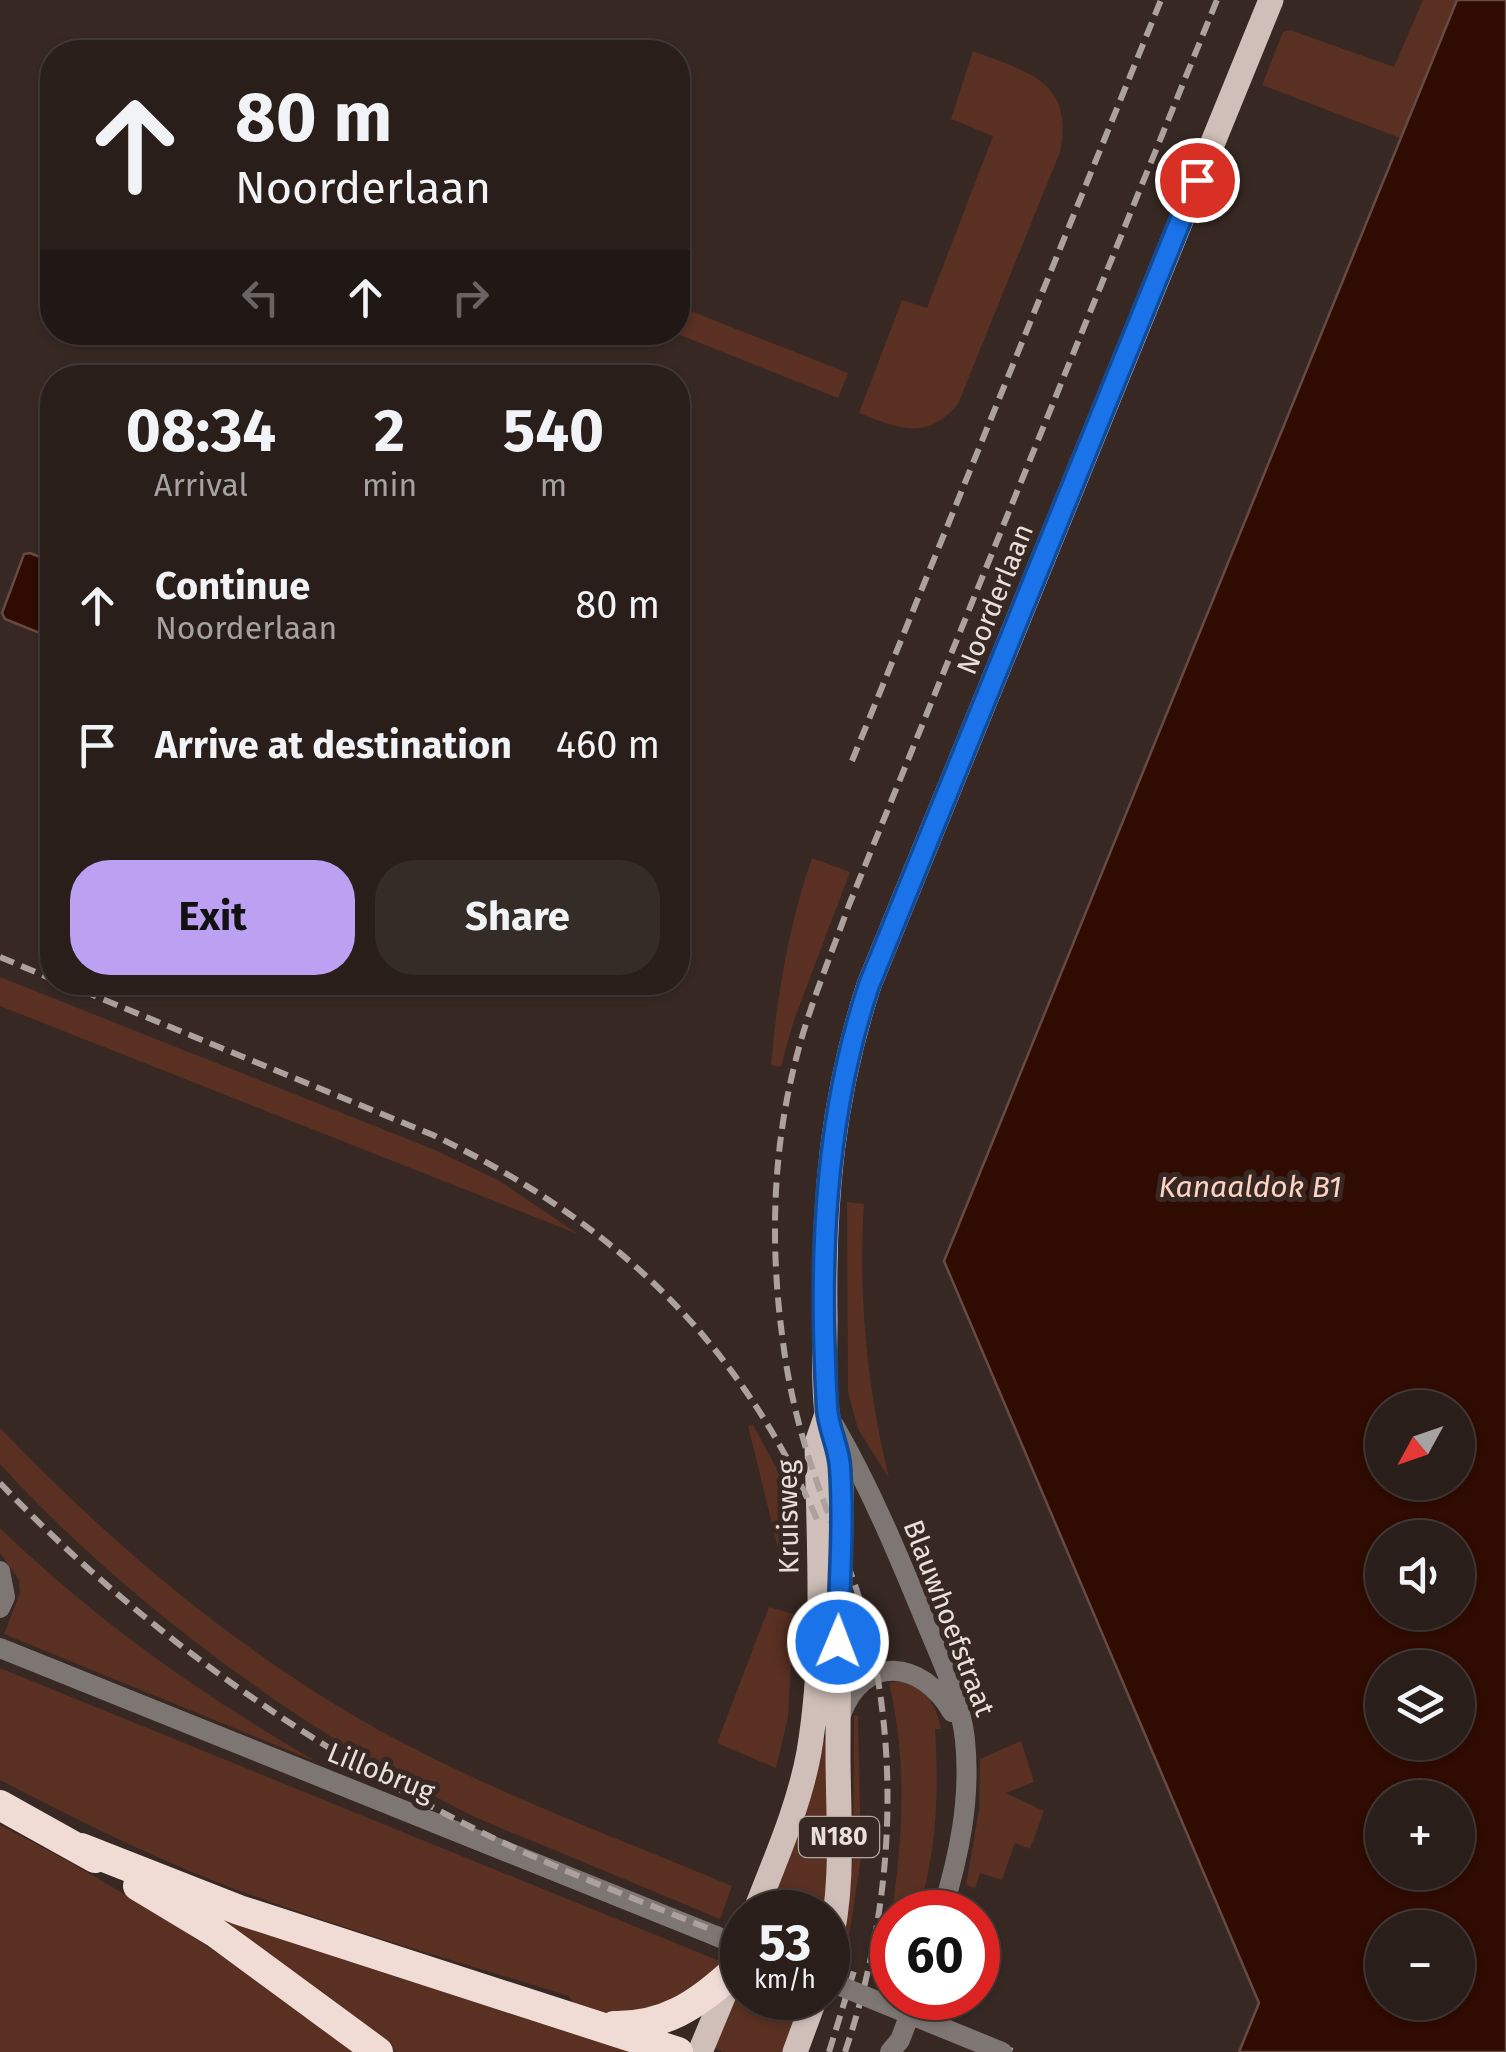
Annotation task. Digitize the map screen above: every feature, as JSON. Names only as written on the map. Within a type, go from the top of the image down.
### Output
[{"type":"highway","points":[[0,1805],[81,1848],[216,1933],[378,2052]]},
{"type":"highway","points":[[81,1848],[239,1910],[678,2052]]},
{"type":"highway","points":[[601,2026],[663,2020],[688,2010],[720,1978]]},
{"type":"main road","name":"Noorderlaan","points":[[827,1414],[827,1176],[855,1026],[1271,0]]},
{"type":"main road","name":"Kruisweg","points":[[827,1414],[840,1460],[841,1487],[836,1890]]},
{"type":"main road","name":"Kruisweg","points":[[763,1890],[797,1800],[813,1720],[819,1655],[817,1444],[827,1414]]},
{"type":"main road","points":[[700,2052],[720,2004]]},
{"type":"main road","points":[[795,2052],[807,2020]]},
{"type":"street","name":"Blauwhoefstraat","points":[[827,1414],[878,1508],[948,1676],[965,1737],[964,1833],[948,1890]]},
{"type":"street","points":[[0,1571],[5,1597],[0,1608]]},
{"type":"street","name":"Lillobrug","points":[[0,1648],[720,1940]]},
{"type":"street","points":[[838,1722],[851,1692],[863,1680],[904,1670],[923,1677],[938,1691],[965,1737]]},
{"type":"street","points":[[850,1991],[1002,2052]]},
{"type":"street","points":[[890,2052],[908,2020]]},
{"type":"shaded area","points":[[1423,0],[1457,0],[1400,138],[1262,85],[1283,32],[1290,30],[1394,67]]},
{"type":"shaded area","points":[[973,51],[1028,73],[1053,94],[1063,128],[1060,152],[958,404],[935,424],[899,427],[859,413],[902,300],[927,308],[993,136],[951,119]]},
{"type":"shaded area","points":[[690,311],[848,373],[838,398],[690,339]]},
{"type":"shaded area","points":[[812,858],[850,872],[794,1020],[781,1067],[771,1065],[781,986]]},
{"type":"shaded area","points":[[0,977],[435,1150],[498,1180],[578,1234],[0,1006]]},
{"type":"shaded area","points":[[847,1202],[864,1204],[866,1342],[889,1478],[858,1429],[848,1392]]},
{"type":"shaded area","points":[[753,1425],[794,1500],[793,1555],[780,1556],[748,1426]]},
{"type":"shaded area","points":[[0,1428],[140,1561],[295,1679],[445,1764],[732,1886],[731,1890],[720,1890],[720,1919],[472,1815],[337,1740],[215,1657],[157,1611],[48,1514],[0,1464]]},
{"type":"shaded area","points":[[0,1528],[151,1655],[317,1762],[4,1634],[20,1593],[19,1580],[0,1553]]},
{"type":"shaded area","points":[[769,1607],[794,1614],[788,1717],[776,1768],[717,1743]]},
{"type":"shaded area","points":[[0,1668],[720,1961],[720,1965],[703,1986],[675,2002],[644,2011],[603,2014],[574,2005],[569,1996],[346,1927],[214,1881],[0,1780]]},
{"type":"shaded area","points":[[902,1681],[918,1688],[929,1699],[941,1729],[935,1729],[935,1822],[924,1890],[894,1890],[900,1833],[900,1757],[889,1683]]},
{"type":"shaded area","points":[[854,1715],[858,1716],[861,1858],[850,1930],[849,1890],[853,1859]]},
{"type":"shaded area","points":[[823,1740],[830,1741],[827,1890],[777,1890],[800,1828]]},
{"type":"shaded area","points":[[1021,1741],[1034,1782],[1006,1793],[1044,1811],[1030,1849],[1015,1843],[1002,1880],[980,1873],[975,1888],[966,1885],[979,1810],[980,1759]]},
{"type":"shaded area","points":[[0,1825],[139,1903],[361,2052],[0,2052]]},
{"type":"shaded area","points":[[225,1920],[649,2052],[396,2052],[229,1931],[222,1924]]},
{"type":"shaded area","points":[[726,2020],[799,2020],[786,2052],[722,2052],[715,2048]]},
{"type":"water","name":"Kanaaldok B1","points":[[1457,0],[1506,0],[1506,2052],[1239,2052],[1259,2003],[944,1261]]},
{"type":"water","points":[[24,554],[40,557],[40,633],[5,619],[2,613]]},
{"type":"railway","points":[[852,761],[1161,0]]},
{"type":"railway","points":[[845,2052],[861,2000],[882,1892],[887,1782],[884,1727],[865,1618],[806,1448],[786,1360],[775,1237],[787,1097],[806,1023],[849,905],[1217,0]]},
{"type":"railway","points":[[0,957],[40,974]]},
{"type":"railway","points":[[93,995],[433,1135],[558,1206],[613,1247],[664,1293],[709,1343],[750,1398],[787,1458],[819,1524]]},
{"type":"railway","points":[[0,1483],[104,1583],[159,1629],[337,1753],[497,1840],[720,1933]]},
{"type":"railway","points":[[829,2052],[854,1971]]},
{"type":"railway","points":[[850,1985],[1015,2052]]},
{"type":"route","points":[[838,1642],[841,1487],[840,1460],[827,1414],[824,1241],[831,1143],[855,1026],[1197,180]]}]
